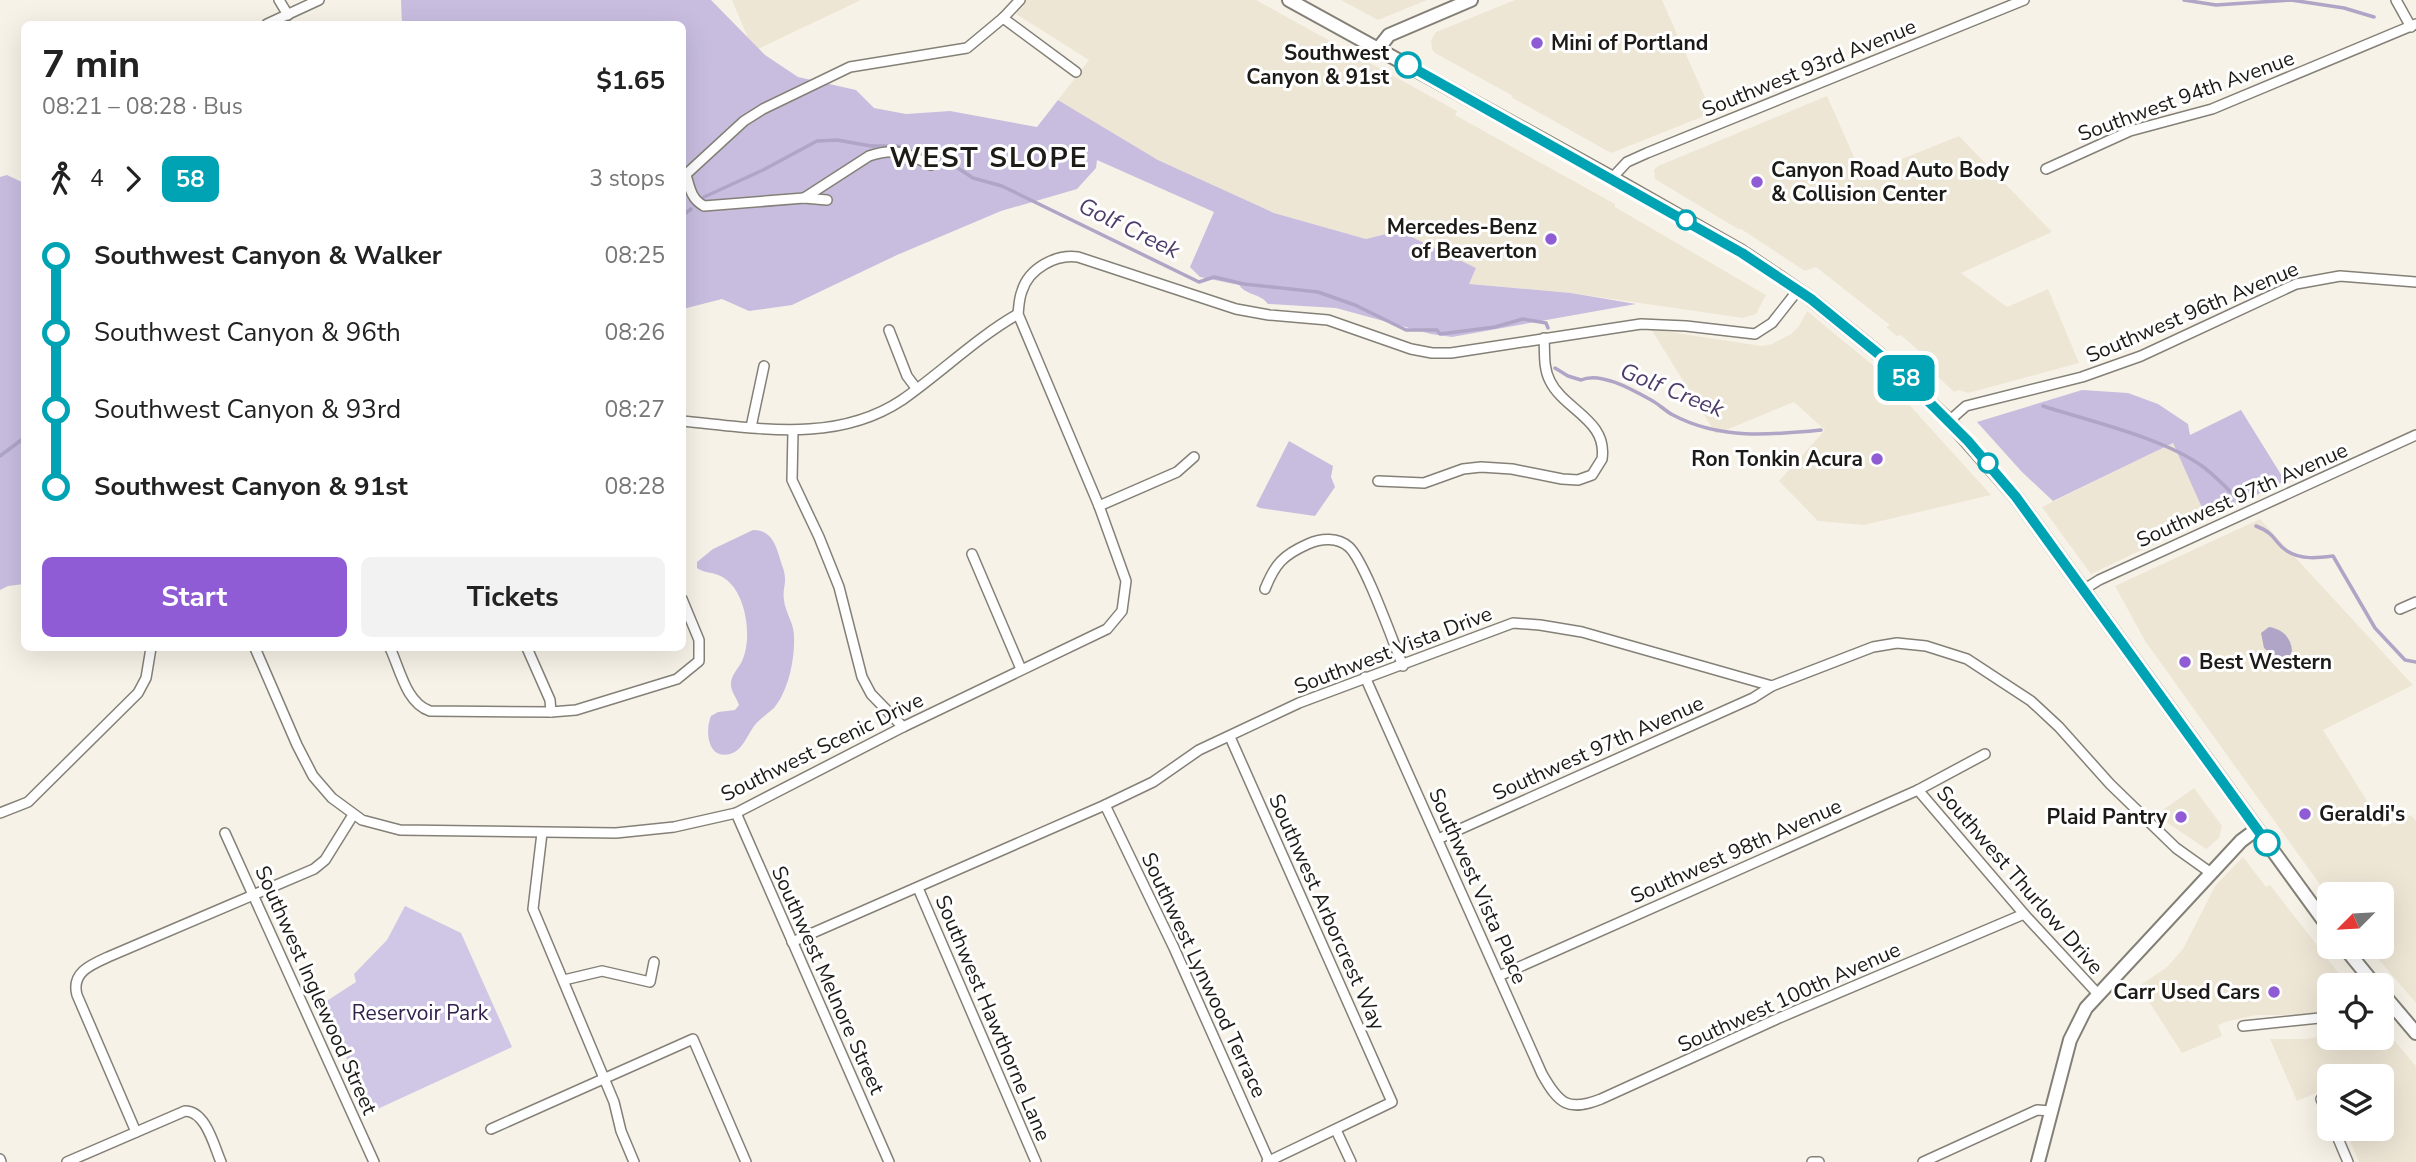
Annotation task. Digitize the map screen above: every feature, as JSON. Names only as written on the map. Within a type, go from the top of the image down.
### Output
[{"type":"main road","points":[[1289,0],[1742,253],[1798,290],[1871,347],[1949,421],[2016,497],[2317,912]]},
{"type":"main road","points":[[1378,49],[1390,35],[1471,0]]},
{"type":"main road","points":[[2038,1162],[2070,1040],[2086,1008],[2097,993],[2241,841],[2257,829]]},
{"type":"main road","points":[[2354,959],[2365,973]]},
{"type":"main road","points":[[2394,1007],[2416,1033]]},
{"type":"street","points":[[279,0],[288,15]]},
{"type":"street","points":[[274,21],[319,0]]},
{"type":"street","points":[[686,175],[744,121],[763,109],[850,66],[967,48],[1020,0]]},
{"type":"street","name":"Southwest 93rd Avenue","points":[[1612,178],[1627,162],[1647,153],[2024,0]]},
{"type":"street","points":[[2396,0],[2413,25]]},
{"type":"street","points":[[1003,18],[1076,72]]},
{"type":"street","name":"Southwest 94th Avenue","points":[[2046,169],[2130,131],[2212,109],[2413,25]]},
{"type":"street","points":[[804,198],[869,156],[880,152],[905,152],[931,164]]},
{"type":"street","points":[[686,182],[696,202],[704,206],[804,198],[827,201]]},
{"type":"street","points":[[686,421],[793,431],[848,424],[877,414],[1000,324],[1018,314],[1023,287],[1035,272],[1047,262],[1069,256],[1117,268],[1236,309],[1328,320],[1370,336],[1432,353],[1451,353],[1649,324],[1755,334],[1772,323],[1798,290]]},
{"type":"street","name":"Southwest 96th Avenue","points":[[1949,421],[1966,405],[2082,377],[2141,356],[2296,284],[2340,276],[2416,282]]},
{"type":"street","name":"Southwest Scenic Drive","points":[[256,651],[313,776],[322,789],[362,820],[400,830],[616,833],[674,827],[736,813],[903,727],[1107,629],[1122,611],[1126,581],[1099,506],[1018,314]]},
{"type":"street","points":[[888,330],[907,376],[916,388]]},
{"type":"street","points":[[1378,481],[1424,483],[1473,467],[1512,469],[1562,480],[1578,480],[1592,475],[1602,460],[1600,439],[1591,423],[1550,383],[1545,367],[1544,338]]},
{"type":"street","points":[[751,427],[764,366]]},
{"type":"street","points":[[793,431],[792,480],[839,587],[862,677],[871,694],[903,727]]},
{"type":"street","name":"Southwest 97th Avenue","points":[[2083,590],[2100,579],[2416,435]]},
{"type":"street","points":[[1099,506],[1177,472],[1194,457]]},
{"type":"street","points":[[1265,589],[1277,564],[1293,551],[1321,539],[1343,543],[1359,560],[1403,666]]},
{"type":"street","points":[[972,554],[1021,669]]},
{"type":"street","points":[[2400,609],[2416,602]]},
{"type":"street","points":[[391,651],[412,699],[430,711],[576,710],[677,679],[699,661],[699,640],[686,609]]},
{"type":"street","name":"Southwest Vista Drive","points":[[792,942],[1105,805],[1153,782],[1180,761],[1300,703],[1513,623],[1582,632],[1772,686]]},
{"type":"street","points":[[1772,686],[1872,647],[1897,643],[1926,646],[1967,659],[2031,701],[2176,848],[2211,873]]},
{"type":"street","points":[[0,813],[28,802],[138,693],[146,678],[150,651]]},
{"type":"street","points":[[528,651],[550,699],[551,712]]},
{"type":"street","name":"Southwest Vista Place","points":[[1365,677],[1542,1074],[1553,1094],[1566,1105]]},
{"type":"street","name":"Southwest 97th Avenue","points":[[1438,839],[1753,698],[1772,686]]},
{"type":"street","name":"Southwest Arborcrest Way","points":[[1230,737],[1392,1102],[1336,1130]]},
{"type":"street","name":"Southwest 98th Avenue","points":[[1499,976],[1918,790],[1985,754]]},
{"type":"street","name":"Southwest Thurlow Drive","points":[[1918,790],[2024,914],[2097,993]]},
{"type":"street","name":"Southwest Lynwood Terrace","points":[[1105,805],[1174,948],[1268,1161]]},
{"type":"street","name":"Southwest Melnore Street","points":[[736,813],[888,1162]]},
{"type":"street","points":[[136,1132],[77,995],[77,978],[88,966],[314,869],[325,860],[353,815]]},
{"type":"street","name":"Southwest Inglewood Street","points":[[225,833],[374,1162]]},
{"type":"street","points":[[542,833],[533,909],[614,1102],[621,1131],[634,1162]]},
{"type":"street","name":"Southwest Hawthorne Lane","points":[[918,888],[1037,1162]]},
{"type":"street","name":"Southwest 100th Avenue","points":[[1566,1105],[1584,1105],[1601,1098],[1779,1018],[2024,914]]},
{"type":"street","points":[[564,980],[602,971],[650,982],[654,962]]},
{"type":"street","points":[[2243,1026],[2317,1018]]},
{"type":"street","points":[[491,1129],[693,1039],[746,1162]]},
{"type":"street","points":[[1923,1162],[2037,1110],[2051,1111]]},
{"type":"street","points":[[67,1162],[185,1111],[191,1111],[200,1118],[221,1162]]},
{"type":"street","points":[[1268,1161],[1336,1130],[1351,1162]]},
{"type":"street","points":[[2339,1141],[2348,1162]]},
{"type":"street","points":[[1812,1162],[1819,1162]]},
{"type":"shaded area","points":[[401,0],[711,0],[765,55],[798,77],[856,90],[874,108],[906,114],[950,111],[1037,127],[1058,100],[1158,160],[1274,213],[1366,239],[1395,229],[1476,268],[1469,284],[1571,293],[1636,304],[1452,337],[1431,334],[1336,308],[1268,304],[1239,285],[1200,277],[1190,267],[1214,212],[1097,160],[1096,168],[1077,189],[1001,211],[897,255],[792,305],[749,311],[722,299],[686,308],[686,21],[402,21]]},
{"type":"shaded area","points":[[732,0],[861,0],[758,49],[748,38]]},
{"type":"shaded area","points":[[1015,0],[1256,0],[1457,111],[1455,115],[1615,204],[1615,207],[1766,295],[1756,314],[1743,318],[1571,293],[1468,284],[1476,268],[1386,234],[1366,239],[1274,213],[1158,160],[1058,100],[1089,60],[1016,14],[1024,5]]},
{"type":"shaded area","points":[[1341,0],[1427,0],[1378,20]]},
{"type":"shaded area","points":[[1515,0],[1662,0],[1712,113],[1611,153],[1432,49],[1431,40],[1436,32]]},
{"type":"shaded area","points":[[1827,96],[1862,175],[1959,136],[2052,232],[1961,273],[2007,307],[2048,289],[2079,363],[1968,393],[1959,390],[1954,392],[1915,355],[1920,352],[1901,335],[1897,336],[1886,327],[1890,325],[1816,267],[1805,271],[1741,229],[1655,179],[1654,170],[1658,166]]},
{"type":"shaded area","points":[[7,175],[21,182],[21,584],[0,590],[0,177]]},
{"type":"shaded area","points":[[1807,311],[1875,367],[1991,495],[1864,525],[1818,521],[1779,481],[1825,430],[1794,402],[1716,434],[1651,329],[1761,346],[1772,344],[1791,334]]},
{"type":"shaded area","points":[[2082,390],[2128,393],[2158,404],[2188,424],[2190,435],[2241,410],[2285,481],[2207,519],[2173,443],[2053,501],[2022,472],[1977,422]]},
{"type":"shaded area","points":[[1289,441],[1333,466],[1331,477],[1335,487],[1315,516],[1256,506]]},
{"type":"shaded area","points":[[2173,443],[2207,519],[2091,574],[2042,507]]},
{"type":"shaded area","points":[[2260,519],[2413,685],[2323,730],[2383,827],[2411,815],[2416,821],[2416,1003],[2394,977],[2394,973],[2390,973],[2378,959],[2394,959],[2394,882],[2318,882],[2145,641],[2115,586]]},
{"type":"shaded area","points":[[753,530],[771,538],[779,555],[785,577],[785,604],[794,631],[793,654],[790,674],[779,701],[754,726],[738,750],[722,755],[716,753],[710,743],[709,722],[711,716],[718,712],[735,710],[739,705],[731,682],[745,652],[746,621],[736,590],[721,576],[697,568],[697,562],[713,549]]},
{"type":"shaded area","points":[[2269,627],[2282,632],[2288,638],[2292,651],[2289,658],[2278,660],[2264,648],[2261,633]]},
{"type":"shaded area","points":[[2194,788],[2222,826],[2219,838],[2206,849],[2156,815]]},
{"type":"shaded area","points":[[2243,857],[2266,887],[2270,885],[2317,945],[2317,959],[2328,959],[2339,973],[2317,973],[2317,1013],[2256,1015],[2229,1021],[2218,1025],[2222,1036],[2182,1053],[2139,986],[2167,967],[2183,949],[2215,886]]},
{"type":"shaded area","points":[[2317,1037],[2317,1050],[2394,1050],[2394,1040],[2416,1066],[2416,1162],[2359,1162],[2350,1141],[2394,1141],[2394,1064],[2317,1064],[2317,1093],[2297,1101],[2270,1039]]},
{"type":"green space","name":"Reservoir Park","points":[[405,906],[461,933],[512,1047],[371,1112],[322,1004],[356,982],[354,974],[387,940]]},
{"type":"waterway","points":[[2184,0],[2216,5],[2291,0],[2344,8],[2374,17]]},
{"type":"waterway","name":"Golf Creek","points":[[704,197],[817,141],[837,140],[871,146],[898,146],[928,158],[944,159],[973,178],[1002,186],[1199,282],[1214,277],[1244,284],[1318,292],[1355,305],[1406,330],[1437,330],[1440,334],[1495,327],[1523,319],[1546,323],[1548,328]]},
{"type":"waterway","name":"Golf Creek","points":[[686,213],[691,209]]},
{"type":"waterway","name":"Golf Creek","points":[[1555,368],[1581,380],[1597,378],[1616,383],[1635,391],[1673,415],[1709,429],[1746,434],[1821,430]]},
{"type":"waterway","name":"Golf Creek","points":[[2043,406],[2168,447],[2202,466],[2242,504]]},
{"type":"waterway","name":"Golf Creek","points":[[0,456],[21,440]]},
{"type":"waterway","name":"Golf Creek","points":[[2256,526],[2272,535],[2292,554],[2310,558],[2333,556],[2375,628],[2405,660],[2416,662]]},
{"type":"bus line","name":"58","points":[[1408,65],[1742,253],[1811,299],[1892,365],[1941,412],[2016,497],[2267,843]]},
{"type":"place","name":"Mini of Portland","points":[[1537,43]]},
{"type":"place","name":"Southwest Canyon & 91st","points":[[1408,65]]},
{"type":"place","name":"Canyon Road Auto Body & Collision Center","points":[[1757,182]]},
{"type":"place","name":"Mercedes-Benz of Beaverton","points":[[1551,239]]},
{"type":"place","name":"Ron Tonkin Acura","points":[[1877,459]]},
{"type":"place","name":"Best Western","points":[[2185,662]]},
{"type":"place","name":"Geraldi's","points":[[2305,814]]},
{"type":"place","name":"Plaid Pantry","points":[[2181,817]]},
{"type":"place","name":"Carr Used Cars","points":[[2274,992]]},
{"type":"district","name":"WEST SLOPE","points":[[989,158]]}]
